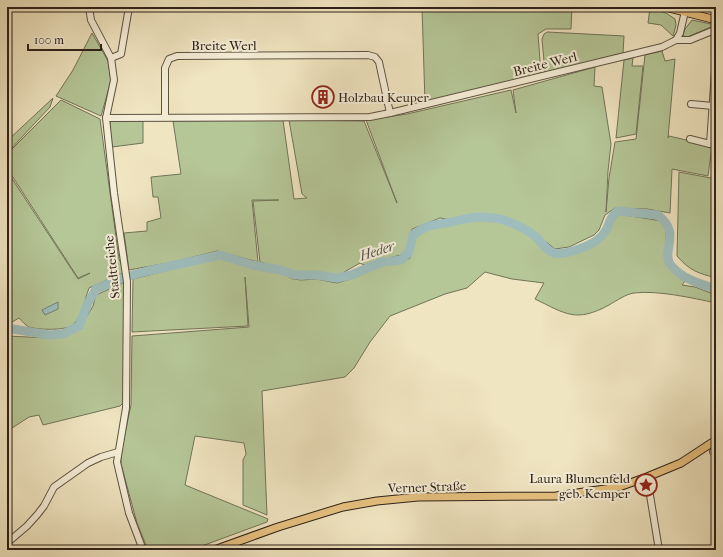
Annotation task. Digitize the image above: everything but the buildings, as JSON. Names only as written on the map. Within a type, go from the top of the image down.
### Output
[{"type":"main road","points":[[665,7],[686,10],[716,20]]},
{"type":"main road","name":"Verner Straße","points":[[214,550],[278,527],[343,507],[377,501],[426,497],[502,498],[556,496],[619,487],[681,463],[716,440]]},
{"type":"street","name":"Stadtteiche","points":[[90,7],[91,20],[111,58],[114,80],[106,118],[114,193],[127,282],[126,408],[118,452],[118,470],[129,513],[143,550]]},
{"type":"street","points":[[111,58],[120,54],[130,7]]},
{"type":"street","points":[[676,40],[680,33],[686,10]]},
{"type":"street","name":"Breite Werl","points":[[106,118],[370,117],[662,47],[676,40],[690,40],[712,31]]},
{"type":"street","name":"Breite Werl","points":[[165,117],[166,68],[169,59],[178,56],[368,55],[375,57],[379,62],[390,113]]},
{"type":"street","points":[[690,139],[713,145],[713,106],[716,56]]},
{"type":"street","points":[[691,104],[713,106]]},
{"type":"street","points":[[7,543],[37,515],[54,487],[88,463],[118,452]]},
{"type":"street","points":[[647,477],[659,550]]},
{"type":"green space","points":[[422,7],[572,7],[571,29],[546,29],[538,34],[541,74],[425,103]]},
{"type":"green space","points":[[650,8],[666,13],[675,19],[676,25],[673,36],[661,25],[648,23]]},
{"type":"green space","points":[[692,20],[716,25],[716,34],[714,29],[711,27],[685,38],[683,35],[685,29]]},
{"type":"green space","points":[[547,32],[624,36],[623,53],[545,73],[542,39],[544,34]]},
{"type":"green space","points":[[92,33],[108,61],[111,81],[101,116],[56,96],[73,70]]},
{"type":"green space","points":[[662,51],[665,61],[675,59],[668,138],[669,136],[712,146],[708,176],[672,169],[670,213],[647,209],[615,208],[605,215],[599,230],[594,235],[569,247],[555,249],[546,242],[550,248],[545,251],[551,254],[568,255],[594,245],[606,235],[611,226],[613,217],[618,214],[662,221],[666,229],[666,264],[685,281],[682,285],[695,287],[716,295],[716,303],[686,297],[643,292],[624,296],[598,311],[579,315],[571,314],[555,309],[535,299],[544,283],[512,279],[485,272],[467,288],[445,294],[390,316],[370,342],[354,368],[345,377],[262,391],[267,515],[243,505],[243,460],[246,454],[244,443],[195,436],[185,485],[268,519],[267,522],[191,550],[148,550],[137,523],[121,464],[121,453],[131,405],[132,336],[249,327],[245,277],[248,326],[132,332],[133,279],[220,257],[250,268],[280,273],[293,279],[316,279],[337,283],[354,278],[383,265],[403,262],[410,258],[412,244],[415,237],[424,230],[438,226],[465,222],[440,218],[412,229],[407,248],[401,255],[364,265],[360,263],[339,275],[318,272],[297,272],[260,262],[253,201],[279,200],[252,200],[258,262],[217,251],[173,262],[129,270],[124,233],[147,231],[147,222],[161,218],[158,197],[153,197],[151,177],[181,174],[173,121],[283,120],[294,199],[307,198],[302,194],[289,120],[364,121],[397,203],[366,120],[407,114],[511,90],[516,113],[513,90],[595,67],[594,86],[602,87],[611,144],[606,212],[609,178],[615,142],[636,139],[645,55]]},
{"type":"green space","points":[[633,58],[632,66],[643,66],[636,134],[616,138],[624,60]]},
{"type":"green space","points":[[53,98],[50,107],[7,153],[7,141]]},
{"type":"green space","points":[[61,100],[100,119],[119,259],[125,272],[89,288],[79,316],[71,326],[59,329],[33,328],[29,327],[19,318],[7,325],[7,171],[78,279],[90,273],[78,278],[7,168],[7,154]]},
{"type":"green space","points":[[111,121],[143,121],[143,143],[112,147],[109,126]]},
{"type":"green space","points":[[679,172],[716,179],[716,278],[695,271],[677,256]]},
{"type":"green space","points":[[125,282],[124,402],[120,406],[43,425],[39,415],[29,417],[9,430],[7,429],[7,336],[49,338],[64,337],[80,328],[93,306],[96,295]]},
{"type":"water","points":[[58,302],[58,309],[45,315],[42,310]]},
{"type":"waterway","name":"Heder","points":[[7,328],[49,335],[63,334],[79,326],[88,303],[96,289],[125,277],[220,255],[252,265],[280,270],[295,275],[316,275],[337,278],[351,275],[382,262],[401,260],[409,252],[413,235],[423,229],[473,217],[494,218],[512,223],[532,234],[551,252],[559,253],[578,249],[597,240],[601,237],[612,217],[618,211],[658,215],[669,229],[670,241],[668,259],[670,264],[685,277],[697,283],[716,289]]},
{"type":"place","name":"Holzbau Keuper","points":[[323,97]]},
{"type":"place","name":"Laura Blumenfeld geb. Kemper","points":[[646,485]]}]
